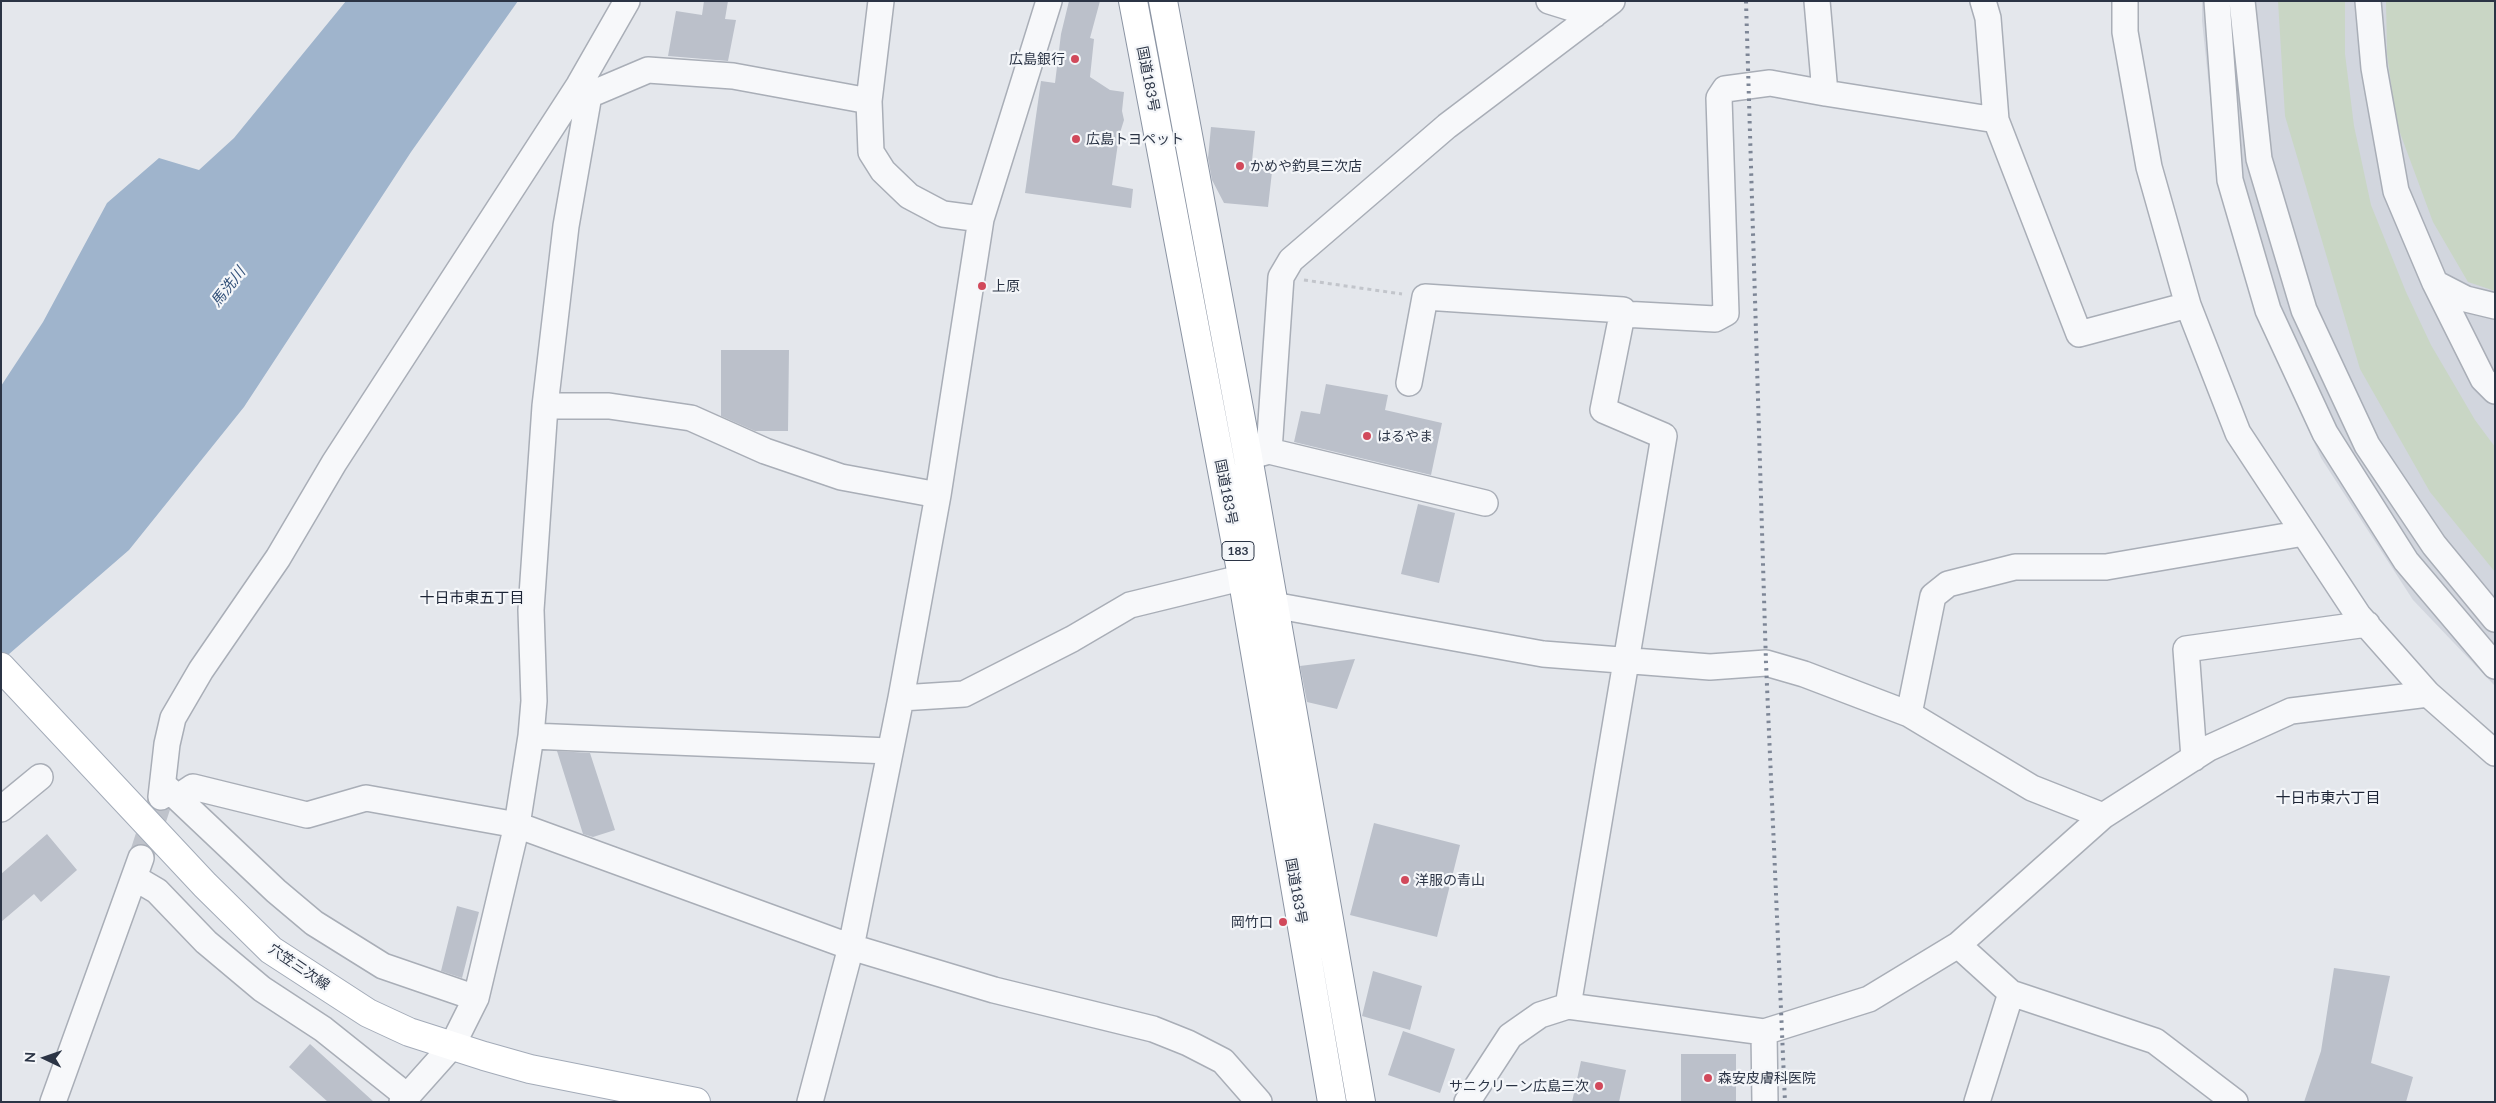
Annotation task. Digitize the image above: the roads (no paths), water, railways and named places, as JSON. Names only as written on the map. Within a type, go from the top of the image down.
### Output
[{"type":"main road","name":"国道183号","points":[[1133,1],[1255,574],[1332,1102]]},
{"type":"main road","name":"国道183号","points":[[1164,1],[1258,454],[1255,574],[1273,605],[1361,1102]]},
{"type":"main road","name":"穴笠三次線","points":[[1,667],[205,885],[271,950],[368,1013],[409,1032],[530,1068],[696,1102]]},
{"type":"street","points":[[476,998],[384,966],[314,923],[167,793],[167,744],[173,718],[201,670],[278,558],[334,463],[584,90],[627,1]]},
{"type":"street","points":[[881,1],[869,101],[872,152],[883,171],[909,196],[943,214],[981,219]]},
{"type":"street","points":[[810,1102],[851,947],[900,698],[938,495],[981,219],[1048,1]]},
{"type":"street","points":[[1549,1],[1603,8]]},
{"type":"street","points":[[1817,1],[1825,93]]},
{"type":"street","points":[[1983,1],[1988,18],[1996,120],[2079,334],[2188,305]]},
{"type":"street","points":[[2125,1],[2125,32],[2149,167],[2188,305],[2238,433],[2358,615],[2428,694],[2495,753]]},
{"type":"street","points":[[2217,1],[2230,180],[2268,310],[2325,433],[2406,561],[2495,666]]},
{"type":"street","points":[[2242,1],[2259,159],[2304,310],[2367,445],[2434,545],[2495,619]]},
{"type":"street","points":[[2368,1],[2377,87],[2396,191],[2435,283],[2483,379],[2495,391]]},
{"type":"street","points":[[1485,503],[1258,454],[1281,277],[1291,260],[1447,126],[1603,8]]},
{"type":"street","points":[[584,90],[648,70],[733,76],[869,101]]},
{"type":"street","points":[[1622,314],[1715,320],[1726,313],[1719,98],[1725,89],[1770,83],[1996,120]]},
{"type":"street","points":[[53,1102],[138,868],[157,891],[206,942],[262,989],[323,1029],[405,1099],[452,1046],[476,998],[517,825],[531,736],[534,701],[531,610],[545,406],[584,90]]},
{"type":"street","points":[[2435,283],[2466,300],[2495,306]]},
{"type":"street","points":[[1409,384],[1425,297],[1623,310],[1603,410],[1664,436],[1568,1006]]},
{"type":"street","points":[[545,406],[609,406],[691,418],[765,451],[841,477],[938,495]]},
{"type":"street","points":[[1909,714],[1933,596],[1948,584],[2015,567],[2106,567],[2304,533]]},
{"type":"street","points":[[900,698],[964,694],[1072,639],[1130,605],[1255,574]]},
{"type":"street","points":[[1273,605],[1543,654],[1710,667],[1766,664],[1804,674],[1909,714],[2032,788],[2103,816]]},
{"type":"street","points":[[2194,758],[2186,649],[2366,624]]},
{"type":"street","points":[[1467,1102],[1510,1036],[1540,1015],[1568,1006],[1764,1032],[1869,999],[1958,945],[2103,816],[2209,748],[2292,711],[2428,694]]},
{"type":"street","points":[[531,736],[889,751]]},
{"type":"street","points":[[1,809],[40,777]]},
{"type":"street","points":[[167,793],[193,787],[306,815],[366,798],[517,825],[851,947],[994,990],[1153,1029],[1188,1043],[1223,1061],[1259,1102]]},
{"type":"street","points":[[1958,945],[2011,993],[2155,1042],[2235,1102]]},
{"type":"street","points":[[1978,1102],[2011,993]]},
{"type":"street","points":[[1764,1032],[1765,1102]]},
{"type":"water","name":"馬洗川","points":[[346,1],[518,1],[411,152],[244,407],[129,550],[1,661],[1,386],[43,322],[107,203],[159,158],[199,170],[234,138]]},
{"type":"tunnel","points":[[141,858],[161,797]]},
{"type":"railway","points":[[1746,1],[1766,663],[1785,1102]]},
{"type":"place","name":"広島銀行","points":[[1075,59]]},
{"type":"place","name":"広島トヨペット","points":[[1076,139]]},
{"type":"place","name":"かめや釣具三次店","points":[[1240,166]]},
{"type":"place","name":"上原","points":[[982,286]]},
{"type":"place","name":"はるやま","points":[[1367,436]]},
{"type":"place","name":"洋服の青山","points":[[1405,880]]},
{"type":"place","name":"岡竹口","points":[[1283,922]]},
{"type":"place","name":"森安皮膚科医院","points":[[1708,1078]]},
{"type":"place","name":"サニクリーン広島三次","points":[[1599,1086]]},
{"type":"district","name":"十日市東五丁目","points":[[472,598]]},
{"type":"district","name":"十日市東六丁目","points":[[2328,798]]}]
